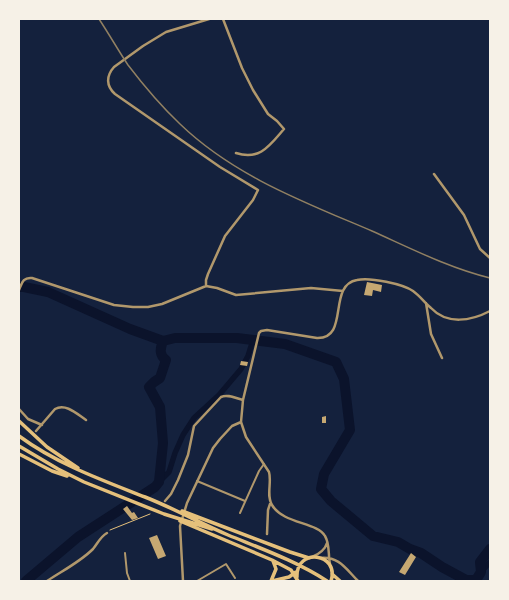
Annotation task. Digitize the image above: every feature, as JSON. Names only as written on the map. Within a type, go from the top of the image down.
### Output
[{"type":"main road","points":[[19,421],[47,447],[89,475]]},
{"type":"main road","points":[[19,436],[57,459],[89,475],[290,552],[320,558],[326,561],[330,566],[332,574],[330,580],[282,557],[226,534],[188,514]]},
{"type":"main road","points":[[19,446],[58,469],[84,482],[185,522],[272,560],[291,570],[298,580]]},
{"type":"main road","points":[[19,454],[52,471],[84,482]]},
{"type":"main road","points":[[185,522],[226,534]]},
{"type":"main road","points":[[272,560],[276,569],[272,581],[280,581],[295,574],[303,561],[310,557]]},
{"type":"main road","points":[[298,570],[298,580]]},
{"type":"main road","points":[[332,574],[340,581]]},
{"type":"street","points":[[206,286],[208,274],[225,236],[257,195],[258,190],[220,167],[115,94],[110,88],[108,79],[110,71],[116,65],[166,32],[209,19]]},
{"type":"street","points":[[223,19],[242,68],[253,90],[268,114],[284,129],[263,151],[247,155],[236,153]]},
{"type":"street","points":[[434,174],[464,215],[480,249],[490,258]]},
{"type":"street","points":[[19,290],[23,280],[26,278],[32,278],[114,306],[133,307],[148,307],[162,304],[206,286],[217,288],[236,295],[311,288],[342,290]]},
{"type":"street","points":[[330,566],[325,535],[320,531],[283,516],[275,510],[269,496],[270,474],[246,437],[241,422],[242,400],[258,336],[264,330],[317,338],[326,336],[334,328],[342,290],[351,281],[358,279],[396,284],[406,287],[426,302],[438,314],[452,320],[467,319],[490,311]]},
{"type":"street","points":[[426,302],[431,334],[442,358]]},
{"type":"street","points":[[165,501],[171,494],[178,480],[188,455],[194,426],[221,397],[225,395],[242,400]]},
{"type":"street","points":[[36,431],[52,413],[60,407],[66,408],[86,420]]},
{"type":"street","points":[[19,409],[28,419],[42,425]]},
{"type":"street","points":[[183,581],[180,526],[187,503],[213,448],[232,426],[241,422]]},
{"type":"street","points":[[240,514],[258,471],[264,464]]},
{"type":"street","points":[[197,481],[245,501]]},
{"type":"street","points":[[267,534],[268,510],[271,503]]},
{"type":"street","points":[[47,581],[83,557],[94,548],[101,537],[107,533]]},
{"type":"street","points":[[310,557],[324,549],[327,541]]},
{"type":"street","points":[[125,553],[127,573],[130,581]]},
{"type":"street","points":[[320,558],[328,557],[336,559],[358,581]]},
{"type":"street","points":[[197,581],[226,564],[235,578]]},
{"type":"path","points":[[107,533],[117,526],[146,516]]},
{"type":"building","points":[[367,282],[382,285],[381,292],[373,290],[372,296],[364,295]]},
{"type":"building","points":[[241,361],[248,362],[247,366],[240,365]]},
{"type":"building","points":[[326,416],[326,423],[322,423],[322,417]]},
{"type":"building","points":[[127,506],[138,518],[132,520],[123,509]]},
{"type":"building","points":[[157,535],[166,556],[158,559],[149,538]]},
{"type":"building","points":[[411,553],[416,557],[405,575],[399,572]]},
{"type":"waterway","points":[[19,287],[48,292],[130,329],[163,341],[175,338],[237,338],[285,344],[336,362],[344,379],[350,430],[324,474],[321,489],[331,501],[373,536],[398,542],[421,553],[442,567],[466,580],[476,580],[481,572],[480,562],[490,549]]},
{"type":"waterway","points":[[159,482],[169,472],[183,435],[194,418],[219,395],[241,369],[248,356],[253,340]]},
{"type":"waterway","points":[[26,581],[78,537],[155,487],[159,482],[163,443],[160,407],[149,387],[160,378],[166,360],[162,356],[161,352],[163,341]]},
{"type":"waterway","points":[[481,572],[490,562]]},
{"type":"railway","points":[[99,19],[128,65],[153,96],[180,124],[223,159],[296,198],[415,251],[460,269],[490,278]]}]
